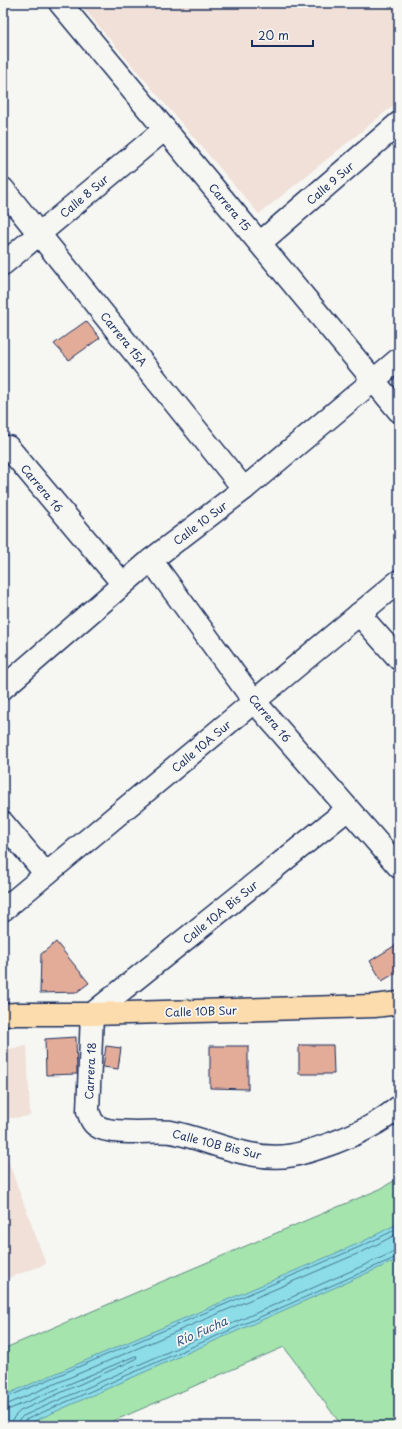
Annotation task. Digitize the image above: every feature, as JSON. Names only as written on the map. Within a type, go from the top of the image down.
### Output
[{"type":"main road","name":"Calle 10B Sur","points":[[3,1016],[16,1014],[92,1014],[367,1006],[399,1003]]},
{"type":"street","name":"Carrera 15","points":[[60,3],[399,411]]},
{"type":"street","name":"Calle 9 Sur","points":[[260,243],[399,123]]},
{"type":"street","name":"Calle 8 Sur","points":[[3,264],[165,129]]},
{"type":"street","name":"Carrera 15A","points":[[3,190],[244,489]]},
{"type":"street","name":"Calle 10 Sur","points":[[3,688],[151,560],[244,489],[399,359]]},
{"type":"street","name":"Carrera 16","points":[[8,447],[123,584]]},
{"type":"street","name":"Carrera 16","points":[[151,560],[254,701],[399,867]]},
{"type":"street","name":"Calle 10A Sur","points":[[3,910],[399,581]]},
{"type":"street","points":[[359,614],[399,659]]},
{"type":"street","name":"Calle 10A Bis Sur","points":[[92,1014],[348,809]]},
{"type":"street","points":[[3,823],[46,874]]},
{"type":"street","name":"Carrera 18","points":[[92,1014],[88,1111],[91,1120],[96,1126]]},
{"type":"street","name":"Calle 10B Bis Sur","points":[[96,1126],[101,1129],[119,1132],[160,1130],[249,1154],[266,1157],[291,1156],[303,1154],[362,1132],[399,1107]]},
{"type":"shaded area","points":[[79,3],[399,3],[399,101],[259,214]]},
{"type":"shaded area","points":[[27,1046],[30,1116],[3,1119],[3,1050]]},
{"type":"shaded area","points":[[3,1147],[46,1264],[3,1280]]},
{"type":"green space","points":[[399,1178],[399,1426],[342,1426],[284,1347],[102,1426],[3,1426],[3,1349],[380,1189]]},
{"type":"water","name":"Río Fucha","points":[[399,1223],[399,1259],[23,1426],[3,1426],[3,1396],[362,1242]]},
{"type":"building","points":[[86,321],[100,338],[69,360],[54,344]]},
{"type":"building","points":[[56,942],[89,983],[77,992],[40,993],[41,954]]},
{"type":"building","points":[[399,943],[399,971],[382,981],[370,961]]},
{"type":"building","points":[[76,1037],[77,1074],[46,1075],[45,1039]]},
{"type":"building","points":[[299,1045],[333,1045],[334,1074],[299,1074]]},
{"type":"building","points":[[106,1046],[121,1048],[118,1069],[103,1067]]},
{"type":"building","points":[[210,1046],[248,1046],[248,1089],[210,1088]]}]
